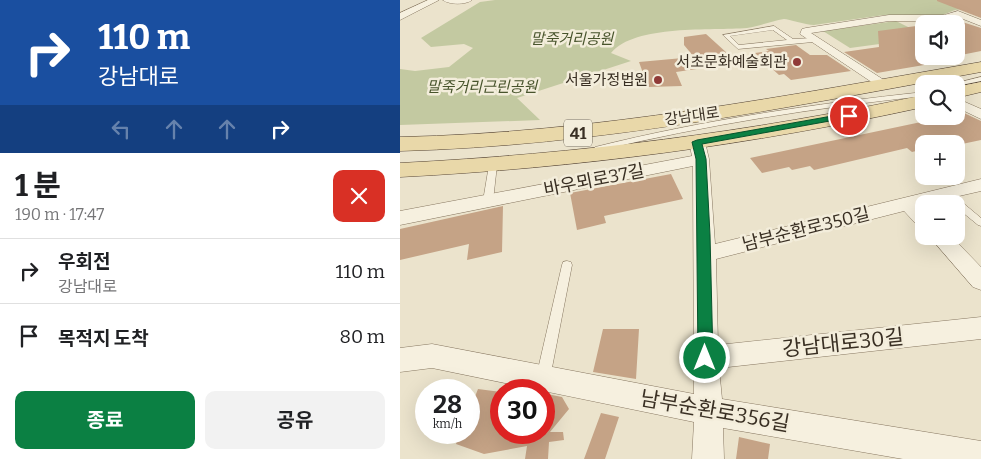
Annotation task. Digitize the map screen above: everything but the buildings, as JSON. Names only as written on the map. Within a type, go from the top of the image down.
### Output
[{"type":"main road","name":"강남대로","points":[[400,144],[476,142],[555,136],[754,107],[981,67]]},
{"type":"main road","points":[[965,93],[979,85]]},
{"type":"main road","name":"강남대로","points":[[400,170],[493,165],[568,157],[699,151],[915,103]]},
{"type":"street","points":[[408,2],[434,0]]},
{"type":"street","points":[[400,17],[434,0]]},
{"type":"street","points":[[448,0],[468,0]]},
{"type":"street","points":[[882,85],[813,40],[805,34],[806,31],[889,18],[945,18],[958,14],[981,23]]},
{"type":"street","points":[[965,101],[981,115]]},
{"type":"street","points":[[699,151],[705,254],[705,358],[709,411],[708,459]]},
{"type":"street","name":"바우뫼로37길","points":[[400,218],[488,201],[699,151]]},
{"type":"street","name":"남부순환로350길","points":[[705,254],[981,185]]},
{"type":"street","points":[[908,204],[915,211]]},
{"type":"street","points":[[947,245],[981,281]]},
{"type":"street","name":"강남대로30길","points":[[705,358],[981,328]]},
{"type":"street","name":"남부순환로356길","points":[[400,360],[432,356],[709,411],[888,450],[981,457]]},
{"type":"lane","points":[[792,41],[774,28],[726,36],[738,46],[813,40]]},
{"type":"lane","points":[[965,84],[979,85]]},
{"type":"lane","points":[[754,107],[915,90]]},
{"type":"lane","points":[[568,157],[679,129],[844,102],[915,95]]},
{"type":"lane","points":[[488,201],[493,165]]},
{"type":"lane","points":[[948,194],[981,223]]},
{"type":"lane","points":[[543,378],[567,265]]},
{"type":"green space","name":"말죽거리공원","points":[[495,0],[967,0],[979,7],[955,10],[942,15],[884,15],[814,25],[784,19],[747,28],[655,33],[637,37],[622,44],[611,53],[631,61],[517,98],[540,120],[400,125],[400,69],[415,71],[449,67],[473,48],[464,44],[431,47],[421,38],[480,2]]},
{"type":"green space","points":[[896,21],[915,30],[915,39],[850,48],[823,31]]},
{"type":"place","name":"서초문화예술회관","points":[[797,62]]},
{"type":"place","name":"서울가정법원","points":[[658,80]]},
{"type":"route","points":[[705,358],[705,254],[701,159],[697,142],[849,116]]},
{"type":"park label","name":"말죽거리근린공원","points":[[482,87]]}]
